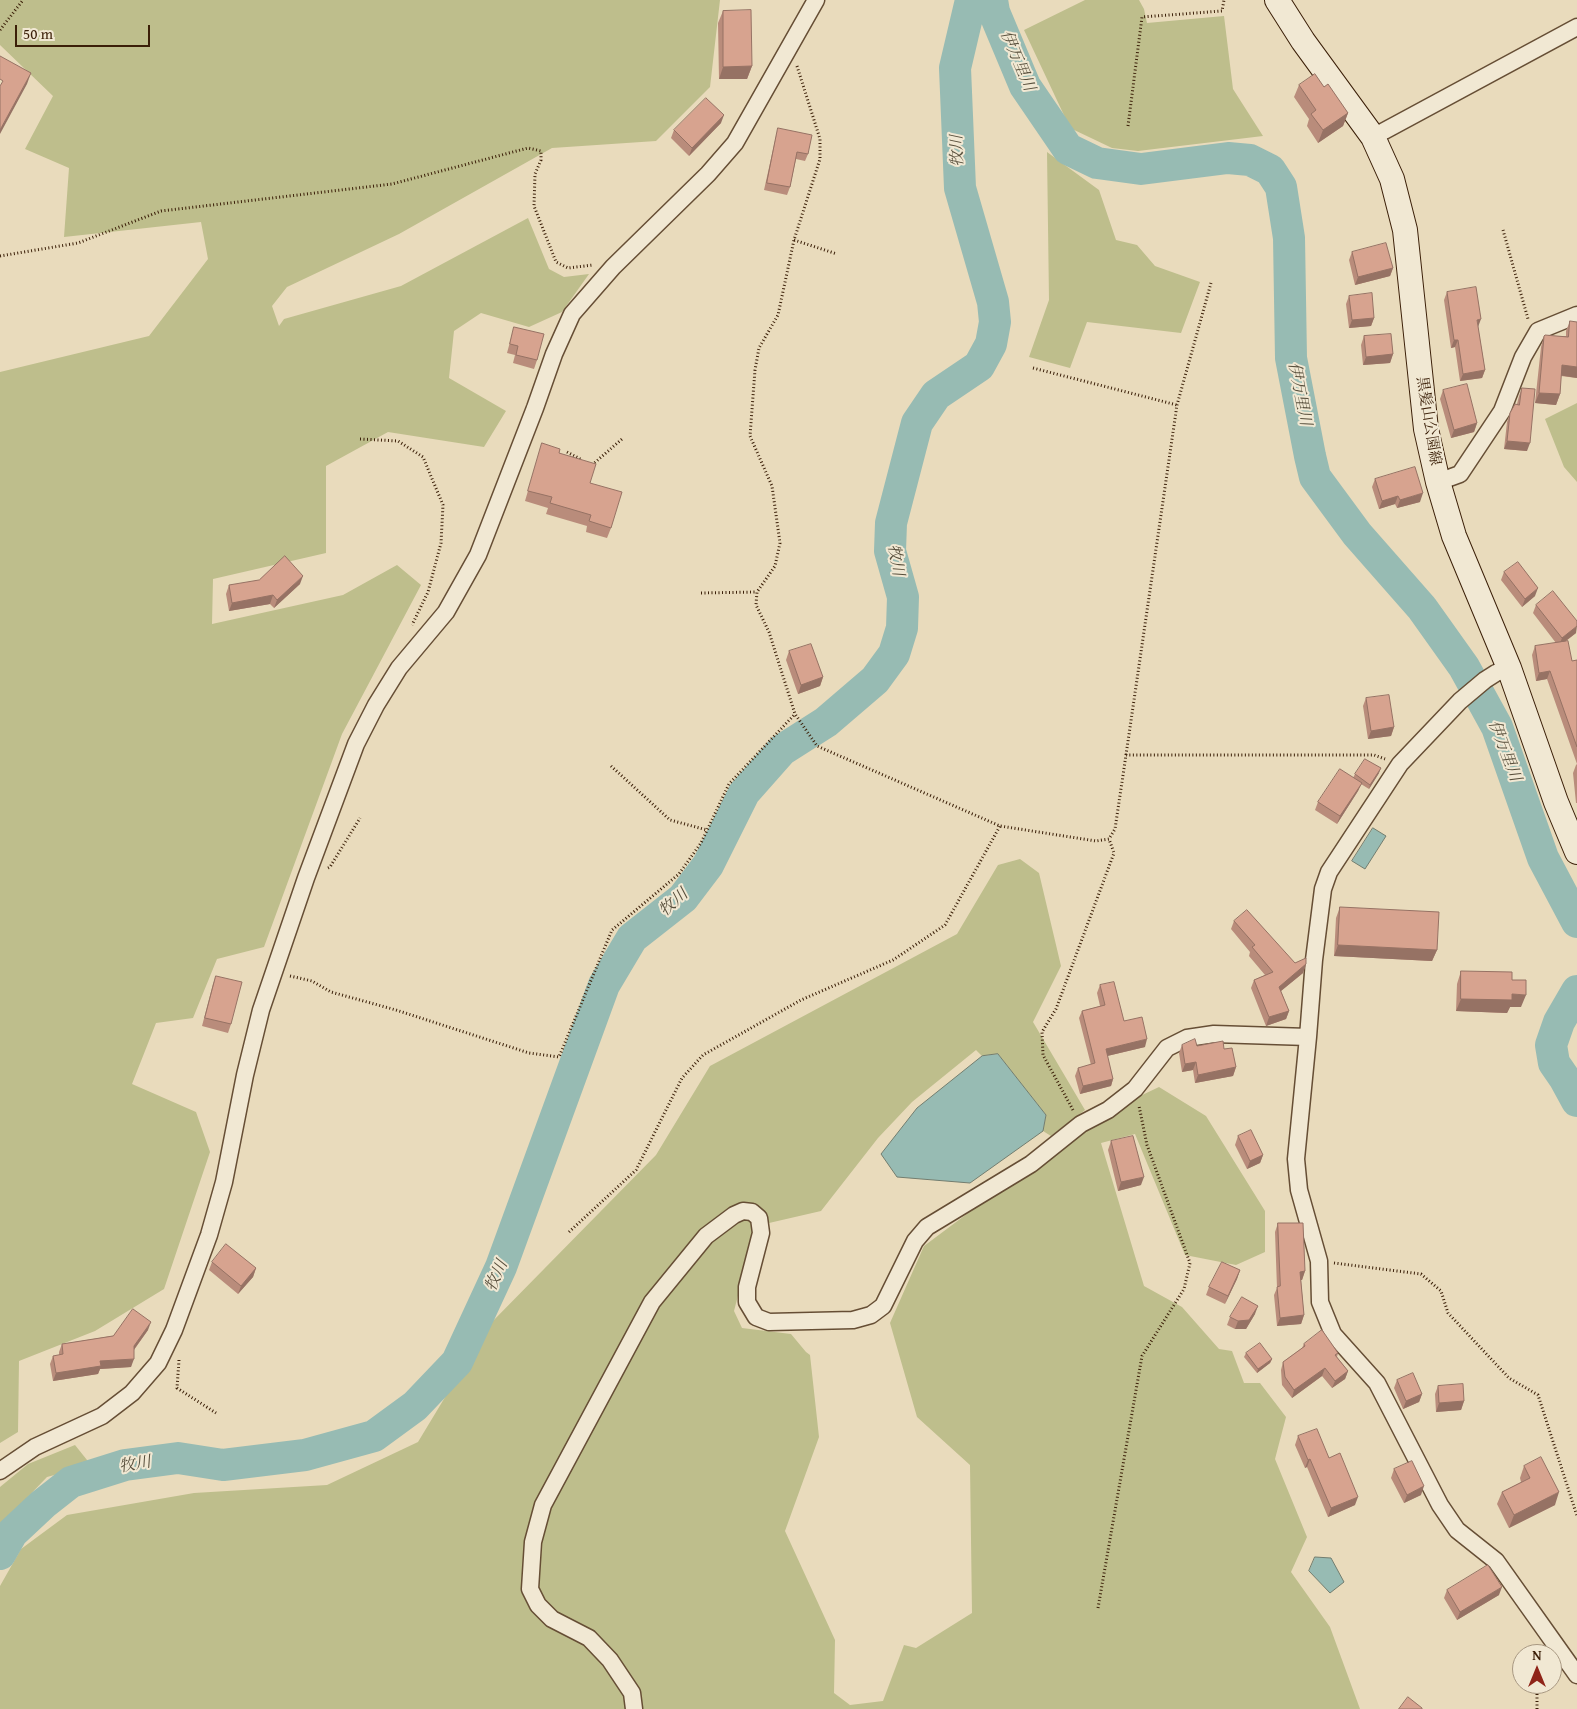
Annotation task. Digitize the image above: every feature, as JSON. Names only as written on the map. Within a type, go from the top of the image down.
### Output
[{"type":"main road","name":"黒髪山公園線","points":[[1277,0],[1303,42],[1373,137],[1392,179],[1405,230],[1426,429],[1438,482],[1454,536],[1509,668],[1556,802],[1577,852]]},
{"type":"street","points":[[0,1471],[35,1446],[102,1416],[132,1393],[158,1363],[174,1330],[209,1235],[224,1182],[245,1075],[261,1010],[306,878],[356,744],[376,705],[399,668],[446,612],[478,555],[554,354],[572,314],[614,267],[708,174],[735,143],[816,0]]},
{"type":"street","points":[[1373,137],[1577,27]]},
{"type":"street","points":[[1438,482],[1460,474],[1502,411],[1523,358],[1538,331],[1577,315]]},
{"type":"street","points":[[1509,668],[1485,680],[1460,701],[1400,764],[1329,872],[1323,889],[1314,960],[1296,1159],[1299,1190],[1319,1260],[1320,1302],[1333,1334],[1377,1383],[1440,1505],[1457,1530],[1496,1561],[1577,1675]]},
{"type":"street","points":[[634,1709],[632,1693],[610,1660],[589,1638],[552,1619],[538,1605],[530,1589],[533,1542],[544,1505],[652,1302],[706,1236],[734,1215],[743,1211],[752,1212],[759,1218],[761,1233],[747,1287],[747,1302],[756,1316],[769,1322],[853,1320],[871,1315],[883,1306],[915,1241],[927,1227],[1031,1164],[1081,1124],[1108,1110],[1135,1089],[1168,1048],[1187,1038],[1214,1034],[1308,1036]]},
{"type":"path","points":[[0,30],[23,0]]},
{"type":"path","points":[[1128,126],[1142,17],[1222,11],[1224,0]]},
{"type":"path","points":[[791,46],[820,138],[820,159],[794,240],[778,315],[759,348],[756,361],[750,436],[772,486],[780,543],[775,566],[757,592],[756,605],[769,632],[795,714],[817,746],[1000,826],[1096,841],[1109,838],[1115,829],[1177,405],[1211,284]]},
{"type":"path","points":[[0,256],[78,243],[161,211],[392,184],[528,148],[541,150],[541,160],[535,174],[534,206],[556,262],[568,268],[592,265],[614,267]]},
{"type":"path","points":[[1503,230],[1526,318],[1538,331]]},
{"type":"path","points":[[794,240],[837,254]]},
{"type":"path","points":[[1033,368],[1177,405]]},
{"type":"path","points":[[360,439],[398,441],[423,457],[443,504],[439,552],[428,592],[412,625]]},
{"type":"path","points":[[591,466],[622,439]]},
{"type":"path","points":[[567,452],[583,461]]},
{"type":"path","points":[[701,593],[757,592]]},
{"type":"path","points":[[273,973],[312,981],[331,992],[396,1010],[529,1053],[559,1057],[612,930],[679,874],[701,843],[730,784],[795,714]]},
{"type":"path","points":[[1126,755],[1374,755],[1400,764]]},
{"type":"path","points":[[611,766],[670,820],[707,830]]},
{"type":"path","points":[[306,878],[330,867],[360,818]]},
{"type":"path","points":[[569,1232],[636,1170],[682,1078],[703,1055],[801,1000],[893,960],[945,925],[1000,826]]},
{"type":"path","points":[[1081,1124],[1043,1055],[1042,1032],[1056,1009],[1114,853],[1109,838]]},
{"type":"path","points":[[1098,1608],[1142,1356],[1184,1289],[1190,1263],[1146,1145],[1135,1089]]},
{"type":"path","points":[[1319,1260],[1421,1274],[1441,1291],[1448,1313],[1509,1378],[1538,1395],[1577,1516]]},
{"type":"path","points":[[174,1330],[180,1336],[177,1388],[216,1413]]},
{"type":"path","points":[[1537,1694],[1537,1709]]},
{"type":"green space","points":[[0,0],[720,0],[710,87],[656,141],[552,148],[399,234],[287,287],[272,306],[279,326],[284,319],[401,286],[528,218],[549,269],[564,277],[589,274],[562,312],[529,327],[481,313],[454,331],[449,378],[506,411],[484,447],[388,432],[326,466],[326,553],[213,579],[212,624],[343,595],[397,565],[421,585],[342,734],[264,947],[217,959],[193,1018],[156,1023],[132,1084],[196,1112],[210,1152],[164,1289],[95,1331],[19,1361],[18,1432],[0,1443],[0,372],[149,336],[208,259],[201,222],[64,237],[69,168],[25,149],[53,96],[0,45]]},
{"type":"green space","points":[[1085,0],[1139,0],[1144,9],[1147,23],[1224,16],[1233,89],[1263,136],[1138,151],[1112,148],[1070,128],[1024,30]]},
{"type":"green space","points":[[1047,152],[1099,190],[1116,240],[1137,245],[1155,266],[1200,282],[1181,333],[1087,322],[1070,368],[1029,357],[1049,300]]},
{"type":"green space","points":[[1577,403],[1577,482],[1564,467],[1545,419]]},
{"type":"green space","points":[[1020,859],[1039,873],[1061,966],[1033,1022],[1085,1110],[1051,1136],[1043,1131],[1046,1115],[998,1054],[982,1056],[976,1050],[912,1102],[878,1138],[821,1211],[756,1226],[734,1311],[742,1328],[791,1334],[810,1355],[819,1437],[785,1531],[835,1640],[834,1693],[850,1705],[883,1701],[904,1645],[916,1648],[972,1613],[970,1465],[917,1417],[890,1323],[924,1246],[1098,1116],[1159,1087],[1206,1116],[1265,1211],[1265,1252],[1236,1265],[1185,1255],[1135,1134],[1101,1143],[1144,1286],[1182,1307],[1219,1349],[1232,1351],[1244,1383],[1260,1383],[1286,1417],[1275,1459],[1307,1537],[1291,1572],[1330,1627],[1360,1709],[0,1709],[0,1586],[21,1549],[67,1515],[194,1493],[327,1485],[418,1442],[488,1326],[656,1155],[710,1066],[957,934],[998,865]]},
{"type":"green space","points":[[75,1445],[91,1465],[47,1477],[0,1526],[0,1487],[28,1464]]},
{"type":"water","points":[[1373,828],[1386,836],[1365,869],[1352,861]]},
{"type":"water","points":[[998,1054],[1046,1115],[1043,1131],[970,1183],[897,1177],[881,1154],[917,1108],[982,1056]]},
{"type":"water","points":[[1315,1557],[1331,1558],[1344,1582],[1330,1593],[1309,1571]]},
{"type":"building","points":[[751,10],[752,66],[723,67],[723,11]]},
{"type":"building","points":[[0,56],[31,73],[0,130],[0,86],[3,81],[0,79]]},
{"type":"building","points":[[1315,74],[1324,87],[1328,84],[1348,113],[1323,130],[1311,114],[1316,110],[1299,85]]},
{"type":"building","points":[[706,98],[724,115],[692,148],[674,130]]},
{"type":"building","points":[[778,128],[812,135],[808,154],[797,152],[790,187],[767,183]]},
{"type":"building","points":[[1386,243],[1393,268],[1358,277],[1352,252]]},
{"type":"building","points":[[1476,287],[1481,319],[1477,320],[1485,370],[1463,374],[1458,340],[1454,340],[1447,292]]},
{"type":"building","points":[[1372,293],[1374,318],[1352,320],[1349,296]]},
{"type":"building","points":[[1570,321],[1577,322],[1577,367],[1562,365],[1560,394],[1539,393],[1544,336],[1568,337]]},
{"type":"building","points":[[514,327],[544,334],[537,360],[516,355],[518,346],[510,344]]},
{"type":"building","points":[[1391,334],[1393,354],[1366,357],[1364,336]]},
{"type":"building","points":[[1467,384],[1477,423],[1454,430],[1443,390]]},
{"type":"building","points":[[1522,388],[1535,389],[1530,443],[1507,441],[1510,413],[1515,404],[1519,405]]},
{"type":"building","points":[[542,443],[560,449],[559,453],[596,464],[590,483],[622,492],[611,528],[589,521],[591,515],[550,503],[552,497],[528,491]]},
{"type":"building","points":[[1415,467],[1423,493],[1400,500],[1398,496],[1382,501],[1375,479]]},
{"type":"building","points":[[285,556],[303,576],[277,600],[273,595],[232,603],[229,585],[259,580]]},
{"type":"building","points":[[1518,562],[1538,588],[1525,599],[1504,572]]},
{"type":"building","points":[[1553,591],[1577,621],[1577,626],[1562,638],[1536,605]]},
{"type":"building","points":[[1568,641],[1572,661],[1577,660],[1577,747],[1550,671],[1539,673],[1535,646]]},
{"type":"building","points":[[811,644],[823,677],[801,685],[789,651]]},
{"type":"building","points":[[1389,695],[1394,727],[1371,731],[1366,698]]},
{"type":"building","points":[[1365,759],[1381,768],[1370,785],[1355,774]]},
{"type":"building","points":[[1340,769],[1362,783],[1340,816],[1318,802]]},
{"type":"building","points":[[1340,907],[1439,912],[1437,950],[1338,945]]},
{"type":"building","points":[[1247,910],[1295,963],[1306,958],[1306,964],[1279,987],[1289,1011],[1269,1017],[1254,980],[1273,972],[1252,947],[1255,945],[1234,921]]},
{"type":"building","points":[[1461,971],[1512,972],[1512,980],[1526,980],[1526,995],[1512,994],[1512,1000],[1461,999]]},
{"type":"building","points":[[216,976],[242,982],[231,1024],[205,1018]]},
{"type":"building","points":[[1114,982],[1124,1021],[1142,1017],[1147,1039],[1106,1049],[1113,1079],[1083,1086],[1078,1068],[1095,1063],[1082,1011],[1105,1005],[1100,985]]},
{"type":"building","points":[[1195,1039],[1197,1046],[1223,1041],[1224,1049],[1232,1048],[1236,1067],[1198,1075],[1196,1062],[1185,1064],[1182,1045]]},
{"type":"building","points":[[1251,1130],[1263,1155],[1250,1161],[1238,1136]]},
{"type":"building","points":[[1133,1136],[1144,1177],[1121,1182],[1111,1141]]},
{"type":"building","points":[[1278,1223],[1303,1223],[1305,1271],[1300,1272],[1304,1315],[1280,1318],[1277,1287],[1280,1286]]},
{"type":"building","points":[[226,1244],[256,1268],[241,1286],[212,1262]]},
{"type":"building","points":[[1222,1262],[1240,1270],[1228,1296],[1209,1287]]},
{"type":"building","points":[[1242,1297],[1258,1306],[1249,1320],[1238,1321],[1230,1317]]},
{"type":"building","points":[[133,1309],[151,1322],[134,1346],[134,1359],[100,1361],[101,1366],[56,1373],[53,1356],[63,1354],[62,1344],[113,1336]]},
{"type":"building","points":[[1322,1330],[1338,1353],[1335,1355],[1348,1371],[1335,1381],[1325,1368],[1294,1390],[1285,1377],[1283,1362],[1305,1346],[1304,1344]]},
{"type":"building","points":[[1260,1343],[1272,1359],[1258,1369],[1246,1353]]},
{"type":"building","points":[[1413,1373],[1422,1394],[1406,1401],[1397,1380]]},
{"type":"building","points":[[1463,1384],[1464,1401],[1439,1403],[1438,1386]]},
{"type":"building","points":[[1317,1429],[1329,1458],[1340,1453],[1358,1497],[1331,1508],[1298,1436]]},
{"type":"building","points":[[1541,1457],[1559,1492],[1514,1515],[1502,1492],[1530,1478],[1524,1466]]},
{"type":"building","points":[[1412,1461],[1424,1486],[1407,1495],[1394,1469]]},
{"type":"building","points":[[1488,1565],[1502,1587],[1460,1612],[1447,1590]]},
{"type":"building","points":[[1408,1697],[1422,1708],[1422,1709],[1399,1709]]},
{"type":"waterway","name":"牧川","points":[[0,1554],[12,1533],[43,1504],[71,1482],[125,1465],[178,1458],[223,1465],[305,1455],[374,1436],[415,1406],[457,1362],[501,1267],[604,985],[632,938],[683,898],[708,865],[744,793],[782,750],[826,722],[875,680],[894,654],[902,628],[903,597],[890,551],[891,523],[917,423],[936,395],[979,366],[991,344],[995,322],[993,302],[960,188],[955,68],[971,0]]},
{"type":"waterway","name":"伊万里川","points":[[992,0],[994,12],[1025,86],[1068,149],[1097,163],[1141,169],[1228,158],[1250,160],[1270,170],[1281,187],[1289,238],[1291,358],[1315,477],[1357,534],[1422,608],[1464,667],[1497,727],[1543,858],[1577,922]]},
{"type":"waterway","name":"伊万里川","points":[[1577,991],[1559,1022],[1551,1045],[1554,1063],[1577,1101]]}]
